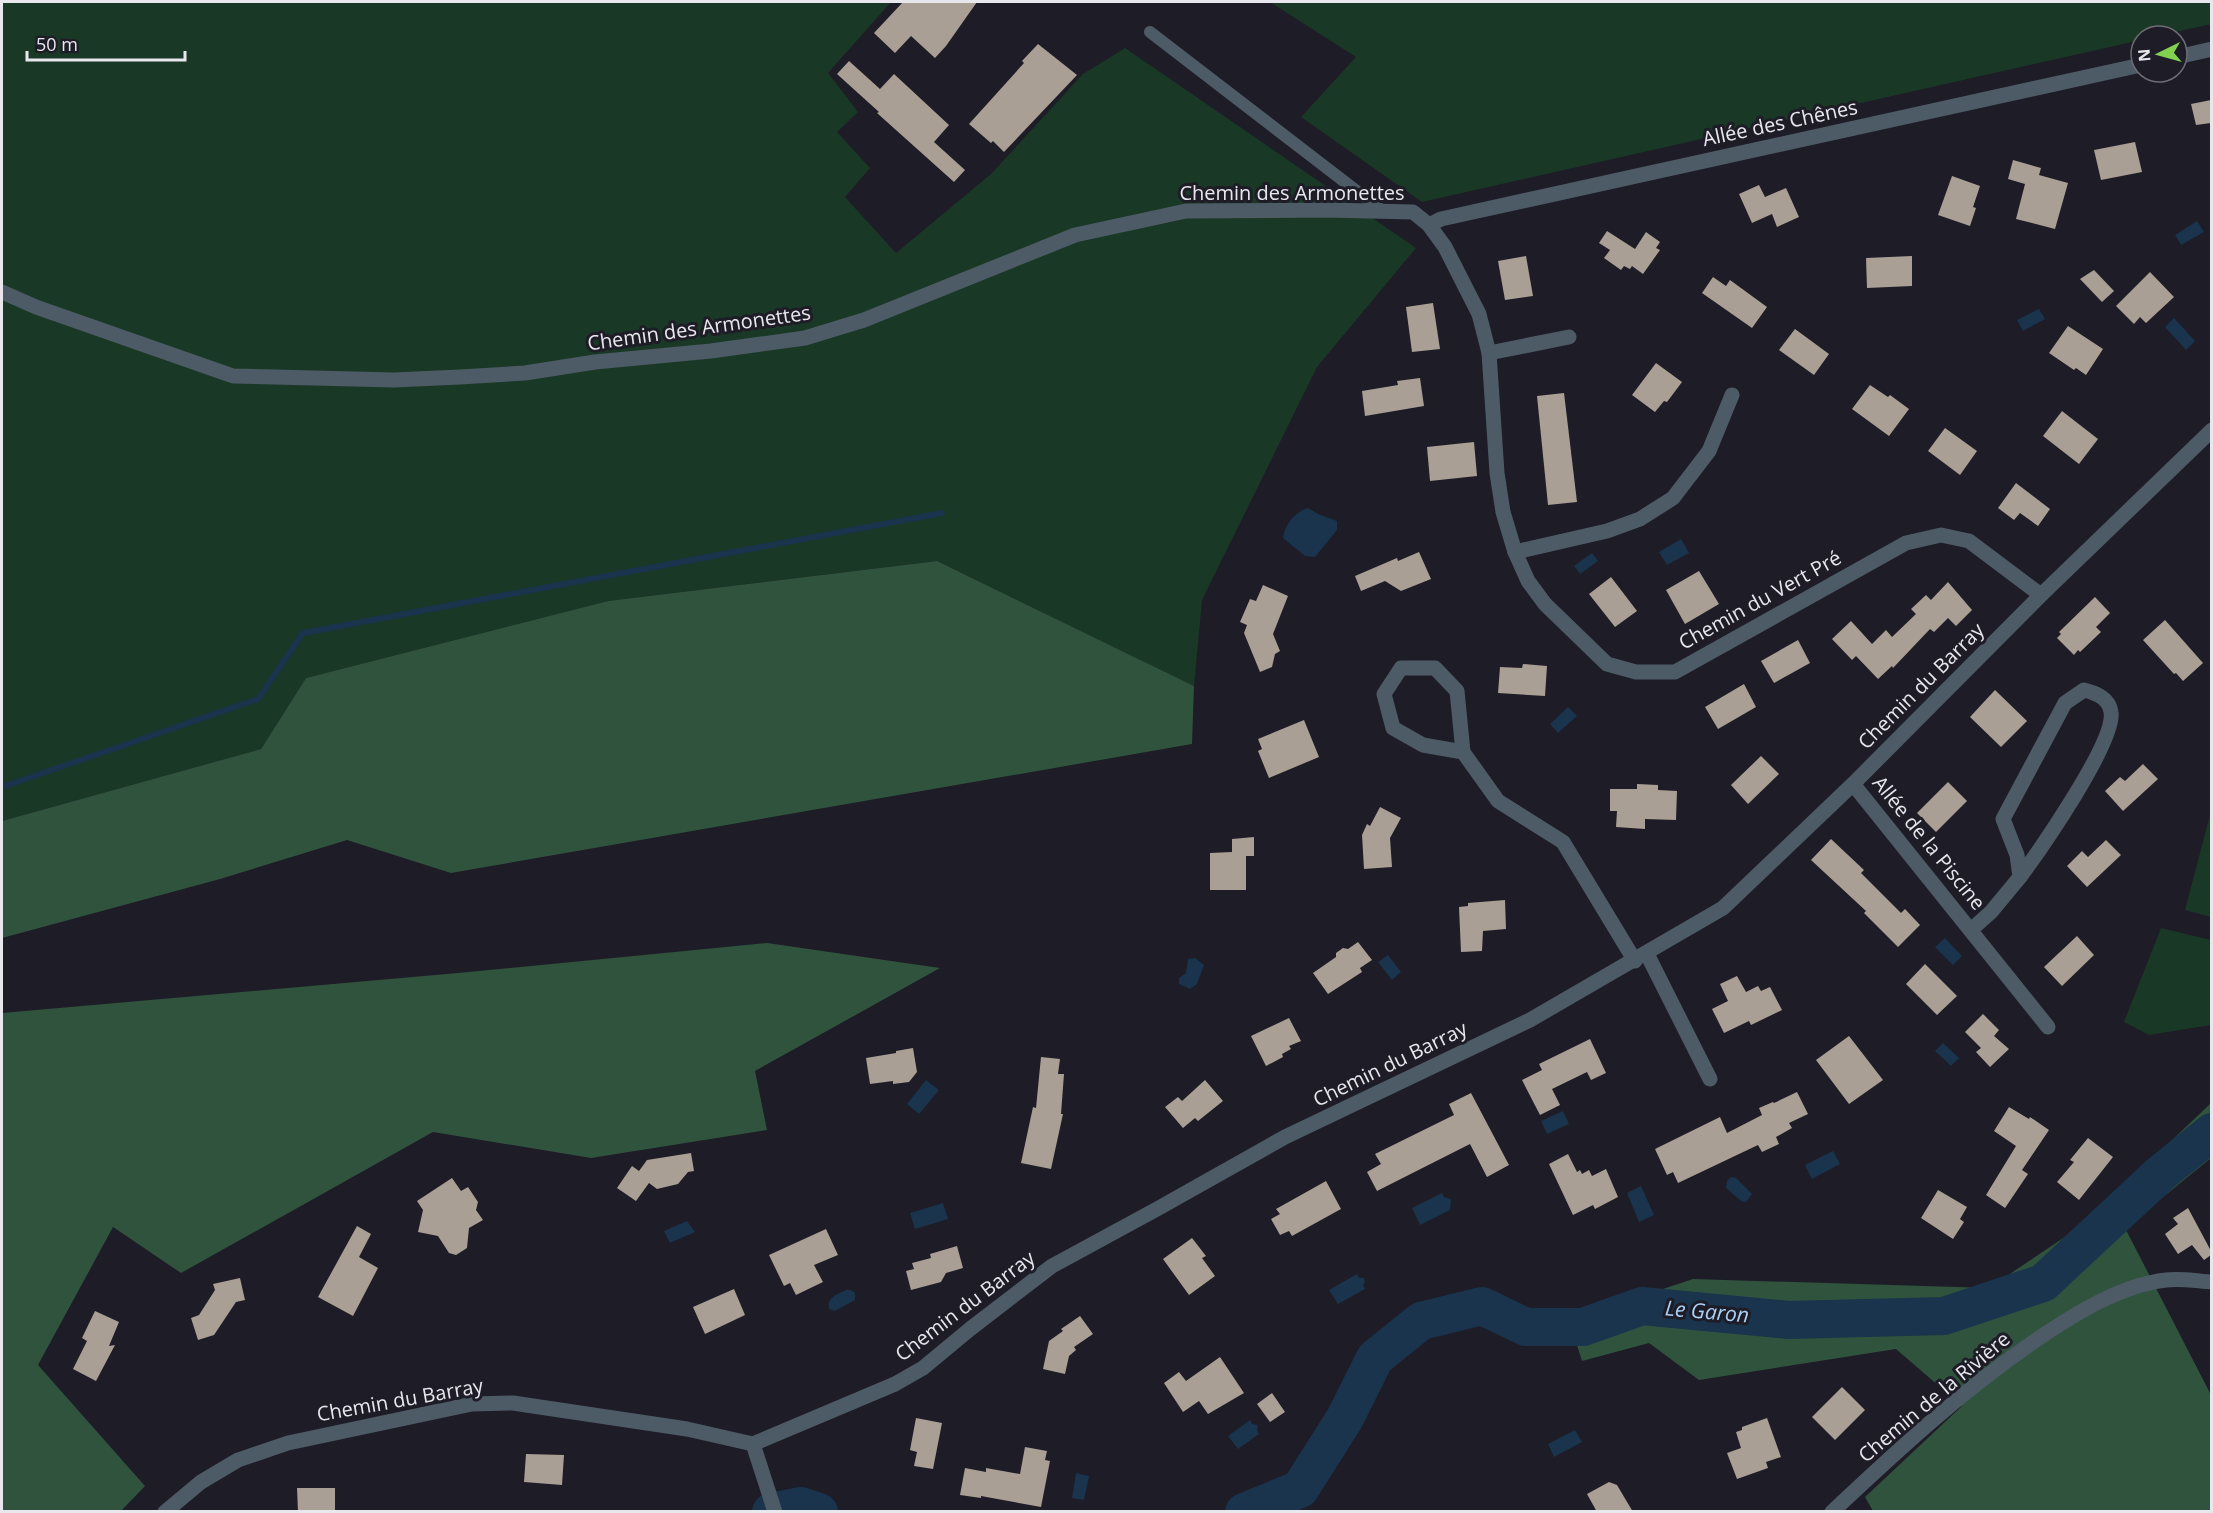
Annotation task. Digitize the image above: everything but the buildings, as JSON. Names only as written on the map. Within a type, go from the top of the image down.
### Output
[{"type":"street","points":[[2189,55],[2211,50]]},
{"type":"street","name":"Allée des Chênes","points":[[1429,225],[1441,219],[2129,68]]},
{"type":"street","name":"Chemin des Armonettes","points":[[2,292],[36,308],[233,376],[394,380],[525,373],[595,362],[711,351],[805,338],[864,320],[1075,235],[1186,211],[1413,212],[1429,225]]},
{"type":"street","name":"Chemin du Vert Pré","points":[[1429,225],[1445,247],[1479,315],[1489,353],[1497,473],[1503,512],[1515,552],[1528,581],[1545,604],[1607,664],[1636,672],[1675,672],[1906,543],[1941,535],[1969,542],[2042,595]]},
{"type":"street","points":[[1489,353],[1569,337]]},
{"type":"street","points":[[1515,552],[1607,531],[1640,519],[1673,498],[1709,451],[1732,395]]},
{"type":"street","name":"Chemin du Barray","points":[[165,1512],[201,1482],[238,1460],[288,1443],[472,1404],[513,1404],[687,1429],[753,1444],[895,1384],[923,1368],[1052,1266],[1284,1137],[1530,1020],[1641,958],[1723,908],[1853,784],[2211,430]]},
{"type":"street","points":[[1463,752],[1423,745],[1393,728],[1384,694],[1401,668],[1435,668],[1457,691],[1463,752],[1498,801],[1563,842],[1641,958],[1710,1079]]},
{"type":"street","name":"Allée de la Piscine","points":[[1972,929],[1991,912],[2020,877],[2043,847],[2070,804],[2108,732],[2111,712],[2106,701],[2097,693],[2084,690],[2065,703],[2003,819],[2017,855],[2020,877]]},
{"type":"street","name":"Allée de la Piscine","points":[[1853,784],[1972,929],[2048,1027]]},
{"type":"street","name":"Chemin de la Rivière","points":[[1832,1512],[1913,1435],[1998,1366],[2080,1311],[2127,1290],[2166,1280],[2211,1282]]},
{"type":"street","points":[[753,1444],[773,1505]]},
{"type":"lane","points":[[1150,32],[1384,212]]},
{"type":"green space","points":[[2,2],[891,2],[828,73],[858,112],[837,132],[870,168],[845,197],[896,253],[991,174],[1083,74],[1125,48],[1416,248],[1317,367],[1202,600],[1194,686],[937,561],[608,601],[306,678],[261,749],[2,821]]},
{"type":"green space","points":[[1270,2],[2211,2],[2212,24],[2189,29],[2189,24],[2129,24],[2129,43],[1422,202],[1301,117],[1356,57]]},
{"type":"green space","points":[[937,561],[1194,686],[1192,744],[451,873],[347,840],[220,879],[2,938],[2,821],[261,749],[306,678],[608,601]]},
{"type":"green space","points":[[2211,811],[2211,917],[2185,910]]},
{"type":"green space","points":[[2161,928],[2211,940],[2211,1025],[2149,1035],[2124,1022]]},
{"type":"green space","points":[[767,943],[940,968],[755,1071],[767,1130],[591,1158],[433,1132],[181,1273],[113,1227],[38,1365],[145,1486],[121,1511],[3,1512],[2,1013]]},
{"type":"green space","points":[[2211,1103],[2211,1158],[2125,1228],[2211,1395],[2211,1511],[1873,1511],[1865,1497],[1962,1406],[1896,1349],[1699,1380],[1649,1343],[1582,1361],[1569,1320],[1693,1279],[1989,1288],[2084,1224]]},
{"type":"water","points":[[2197,221],[2204,232],[2181,245],[2175,235]]},
{"type":"water","points":[[2039,309],[2045,319],[2023,331],[2017,320]]},
{"type":"water","points":[[2174,318],[2195,341],[2186,350],[2165,327]]},
{"type":"water","points":[[1308,508],[1337,521],[1337,530],[1315,557],[1305,556],[1283,538],[1291,519]]},
{"type":"water","points":[[1681,539],[1689,553],[1667,565],[1659,552]]},
{"type":"water","points":[[1592,553],[1598,561],[1580,574],[1574,566]]},
{"type":"water","points":[[1568,707],[1577,716],[1558,733],[1550,724]]},
{"type":"water","points":[[1945,938],[1962,956],[1953,965],[1935,947]]},
{"type":"water","points":[[1388,955],[1401,972],[1392,980],[1378,962]]},
{"type":"water","points":[[1195,958],[1204,965],[1197,984],[1190,989],[1179,984],[1179,978],[1186,973],[1188,959]]},
{"type":"water","points":[[1943,1043],[1959,1058],[1951,1066],[1935,1051]]},
{"type":"water","points":[[926,1080],[939,1090],[919,1114],[907,1104]]},
{"type":"water","points":[[1563,1111],[1569,1124],[1547,1134],[1541,1121]]},
{"type":"water","points":[[1833,1151],[1840,1164],[1812,1179],[1805,1165]]},
{"type":"water","points":[[1731,1177],[1736,1178],[1752,1194],[1746,1202],[1741,1201],[1726,1188],[1727,1181]]},
{"type":"water","points":[[1641,1186],[1654,1215],[1639,1222],[1627,1193]]},
{"type":"water","points":[[1442,1193],[1444,1197],[1451,1199],[1450,1210],[1420,1225],[1412,1208]]},
{"type":"water","points":[[943,1203],[948,1219],[915,1229],[910,1213]]},
{"type":"water","points":[[687,1221],[695,1232],[670,1243],[664,1231]]},
{"type":"water","points":[[1357,1274],[1359,1278],[1364,1278],[1365,1289],[1338,1304],[1329,1290]]},
{"type":"water","points":[[846,1290],[855,1293],[855,1300],[835,1311],[829,1309],[831,1299]]},
{"type":"water","points":[[1250,1420],[1252,1424],[1258,1425],[1259,1434],[1238,1449],[1228,1436]]},
{"type":"water","points":[[1575,1430],[1582,1442],[1554,1457],[1548,1444]]},
{"type":"water","points":[[1076,1473],[1089,1476],[1084,1500],[1072,1498]]},
{"type":"waterway","points":[[2,787],[258,699],[303,633],[942,513]]},
{"type":"waterway","name":"Le Garon","points":[[1244,1512],[1300,1489],[1345,1418],[1375,1358],[1421,1321],[1482,1306],[1526,1327],[1583,1327],[1642,1306],[1789,1320],[1944,1316],[2043,1283],[2160,1174],[2212,1132]]},
{"type":"waterway","name":"Le Garon","points":[[771,1512],[801,1506],[819,1512]]}]
